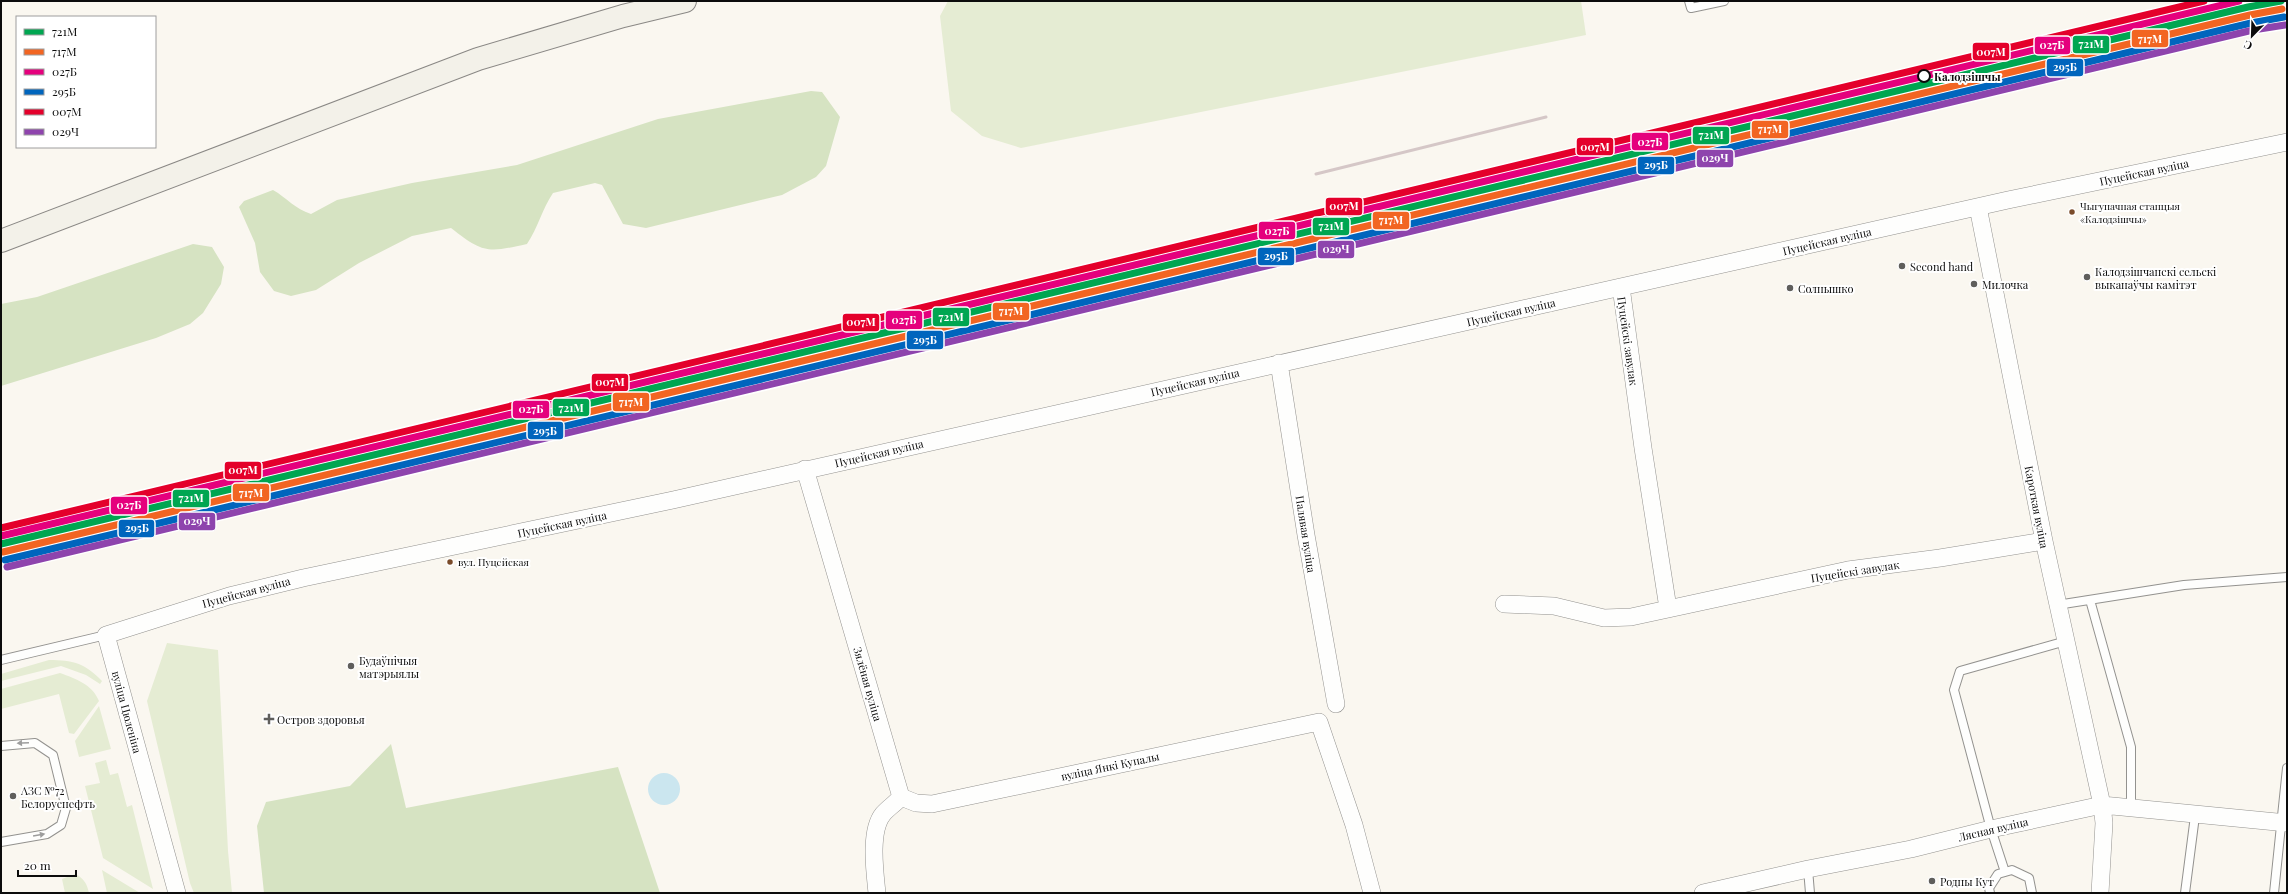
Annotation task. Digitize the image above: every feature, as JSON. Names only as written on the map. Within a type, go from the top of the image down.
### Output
[{"type":"street","points":[[1,241],[478,59],[622,16],[685,1]]},
{"type":"street","name":"Пуцейская вуліца","points":[[106,635],[229,596],[303,578],[491,539],[1978,207],[2287,142]]},
{"type":"street","name":"Кароткая вуліца","points":[[1978,207],[2057,605],[2102,805],[2104,823],[2100,893]]},
{"type":"street","name":"Пуцейскі завулак","points":[[1621,287],[1643,448],[1668,608]]},
{"type":"street","name":"Палявая вуліца","points":[[1279,363],[1306,535],[1336,704]]},
{"type":"street","name":"Зялёная вуліца","points":[[805,469],[902,797]]},
{"type":"street","name":"Пуцейскі завулак","points":[[1504,604],[1554,606],[1604,618],[1631,617],[1848,570],[1940,558],[2044,541]]},
{"type":"street","name":"вуліца Цюленіна","points":[[106,635],[177,893]]},
{"type":"street","name":"вуліца Янкі Купалы","points":[[902,797],[916,803],[932,804],[1319,722],[1354,825],[1372,893]]},
{"type":"street","points":[[876,893],[875,848],[877,828],[882,815],[902,797]]},
{"type":"street","name":"Лясная вуліца","points":[[1703,893],[1808,869],[1911,849],[1991,829],[2102,805],[2195,816],[2284,823]]},
{"type":"lane","points":[[1689,1],[1691,8],[1724,1]]},
{"type":"lane","points":[[2057,605],[2184,585],[2287,577]]},
{"type":"lane","points":[[2090,600],[2131,747],[2131,809]]},
{"type":"lane","points":[[1,660],[106,635]]},
{"type":"lane","points":[[2005,872],[1991,829],[1954,690],[1960,671],[2066,641]]},
{"type":"lane","points":[[1,746],[35,743],[53,755],[66,808],[61,825],[47,834],[1,842]]},
{"type":"lane","points":[[2274,893],[2284,823],[2287,768]]},
{"type":"lane","points":[[2186,893],[2195,816]]},
{"type":"lane","points":[[1808,869],[1810,893]]},
{"type":"lane","points":[[1990,893],[1989,888],[1998,874],[2012,870],[2029,878],[2032,893]]},
{"type":"green space","points":[[948,1],[1581,1],[1586,35],[1021,148],[982,136],[951,111],[940,16]]},
{"type":"green space","points":[[811,91],[822,92],[840,117],[826,166],[816,177],[782,195],[646,228],[623,224],[602,185],[595,183],[553,193],[527,244],[503,249],[486,249],[471,242],[451,228],[412,236],[359,263],[316,290],[291,296],[274,291],[260,272],[255,243],[239,207],[244,201],[273,190],[300,209],[311,214],[337,200],[412,183],[517,165],[658,119]]},
{"type":"green space","points":[[193,244],[212,247],[224,267],[221,284],[203,313],[190,324],[156,338],[1,386],[1,304],[37,297]]},
{"type":"green space","points":[[167,643],[218,650],[228,851],[232,893],[194,893],[190,883],[147,701]]},
{"type":"green space","points":[[49,660],[72,662],[84,666],[102,681],[100,684],[86,675],[61,666],[1,681],[1,674]]},
{"type":"green space","points":[[60,673],[78,680],[88,686],[99,701],[74,734],[69,733],[59,694],[1,709],[1,689]]},
{"type":"green space","points":[[99,706],[111,749],[79,757],[75,741]]},
{"type":"green space","points":[[391,744],[406,808],[618,767],[660,893],[264,893],[257,826],[266,802],[350,786]]},
{"type":"green space","points":[[106,760],[110,775],[118,773],[127,807],[132,805],[153,889],[103,858],[85,786],[100,783],[95,763]]},
{"type":"green space","points":[[102,870],[140,893],[107,893]]},
{"type":"green space","points":[[75,874],[81,877],[85,882],[89,893],[65,893],[62,879]]},
{"type":"water","points":[[661,773],[667,773],[677,780],[680,789],[679,795],[673,802],[667,805],[661,805],[651,798],[648,792],[648,786],[655,776]]},
{"type":"railway","points":[[1316,174],[1546,117]]},
{"type":"transit line","name":"007М","points":[[1,528],[2204,1]]},
{"type":"transit line","name":"027Б","points":[[1,536],[2239,1]]},
{"type":"transit line","name":"721М","points":[[1,544],[2248,7],[2281,1]]},
{"type":"transit line","name":"717М","points":[[3,552],[2250,15],[2282,9]]},
{"type":"transit line","name":"295Б","points":[[5,560],[2251,23],[2284,17]]},
{"type":"transit line","name":"029Ч","points":[[7,567],[2253,30],[2285,25]]},
{"type":"place","name":"Калодзішчы","points":[[1924,76]]},
{"type":"place","name":"Чыгуначная станцыя «Калодзішчы»","points":[[2072,212]]},
{"type":"place","name":"Second hand","points":[[1902,266]]},
{"type":"place","name":"Калодзішчанскі сельскі выканаўчы камітэт","points":[[2087,277]]},
{"type":"place","name":"Милочка","points":[[1974,284]]},
{"type":"place","name":"Солнышко","points":[[1790,288]]},
{"type":"place","name":"вул. Пуцейская","points":[[450,562]]},
{"type":"place","name":"Будаўнічыя матэрыялы","points":[[351,666]]},
{"type":"place","name":"Остров здоровья","points":[[269,719]]},
{"type":"place","name":"АЗС №72 Белоруснефть","points":[[13,796]]},
{"type":"place","name":"Родны Кут","points":[[1932,881]]}]
